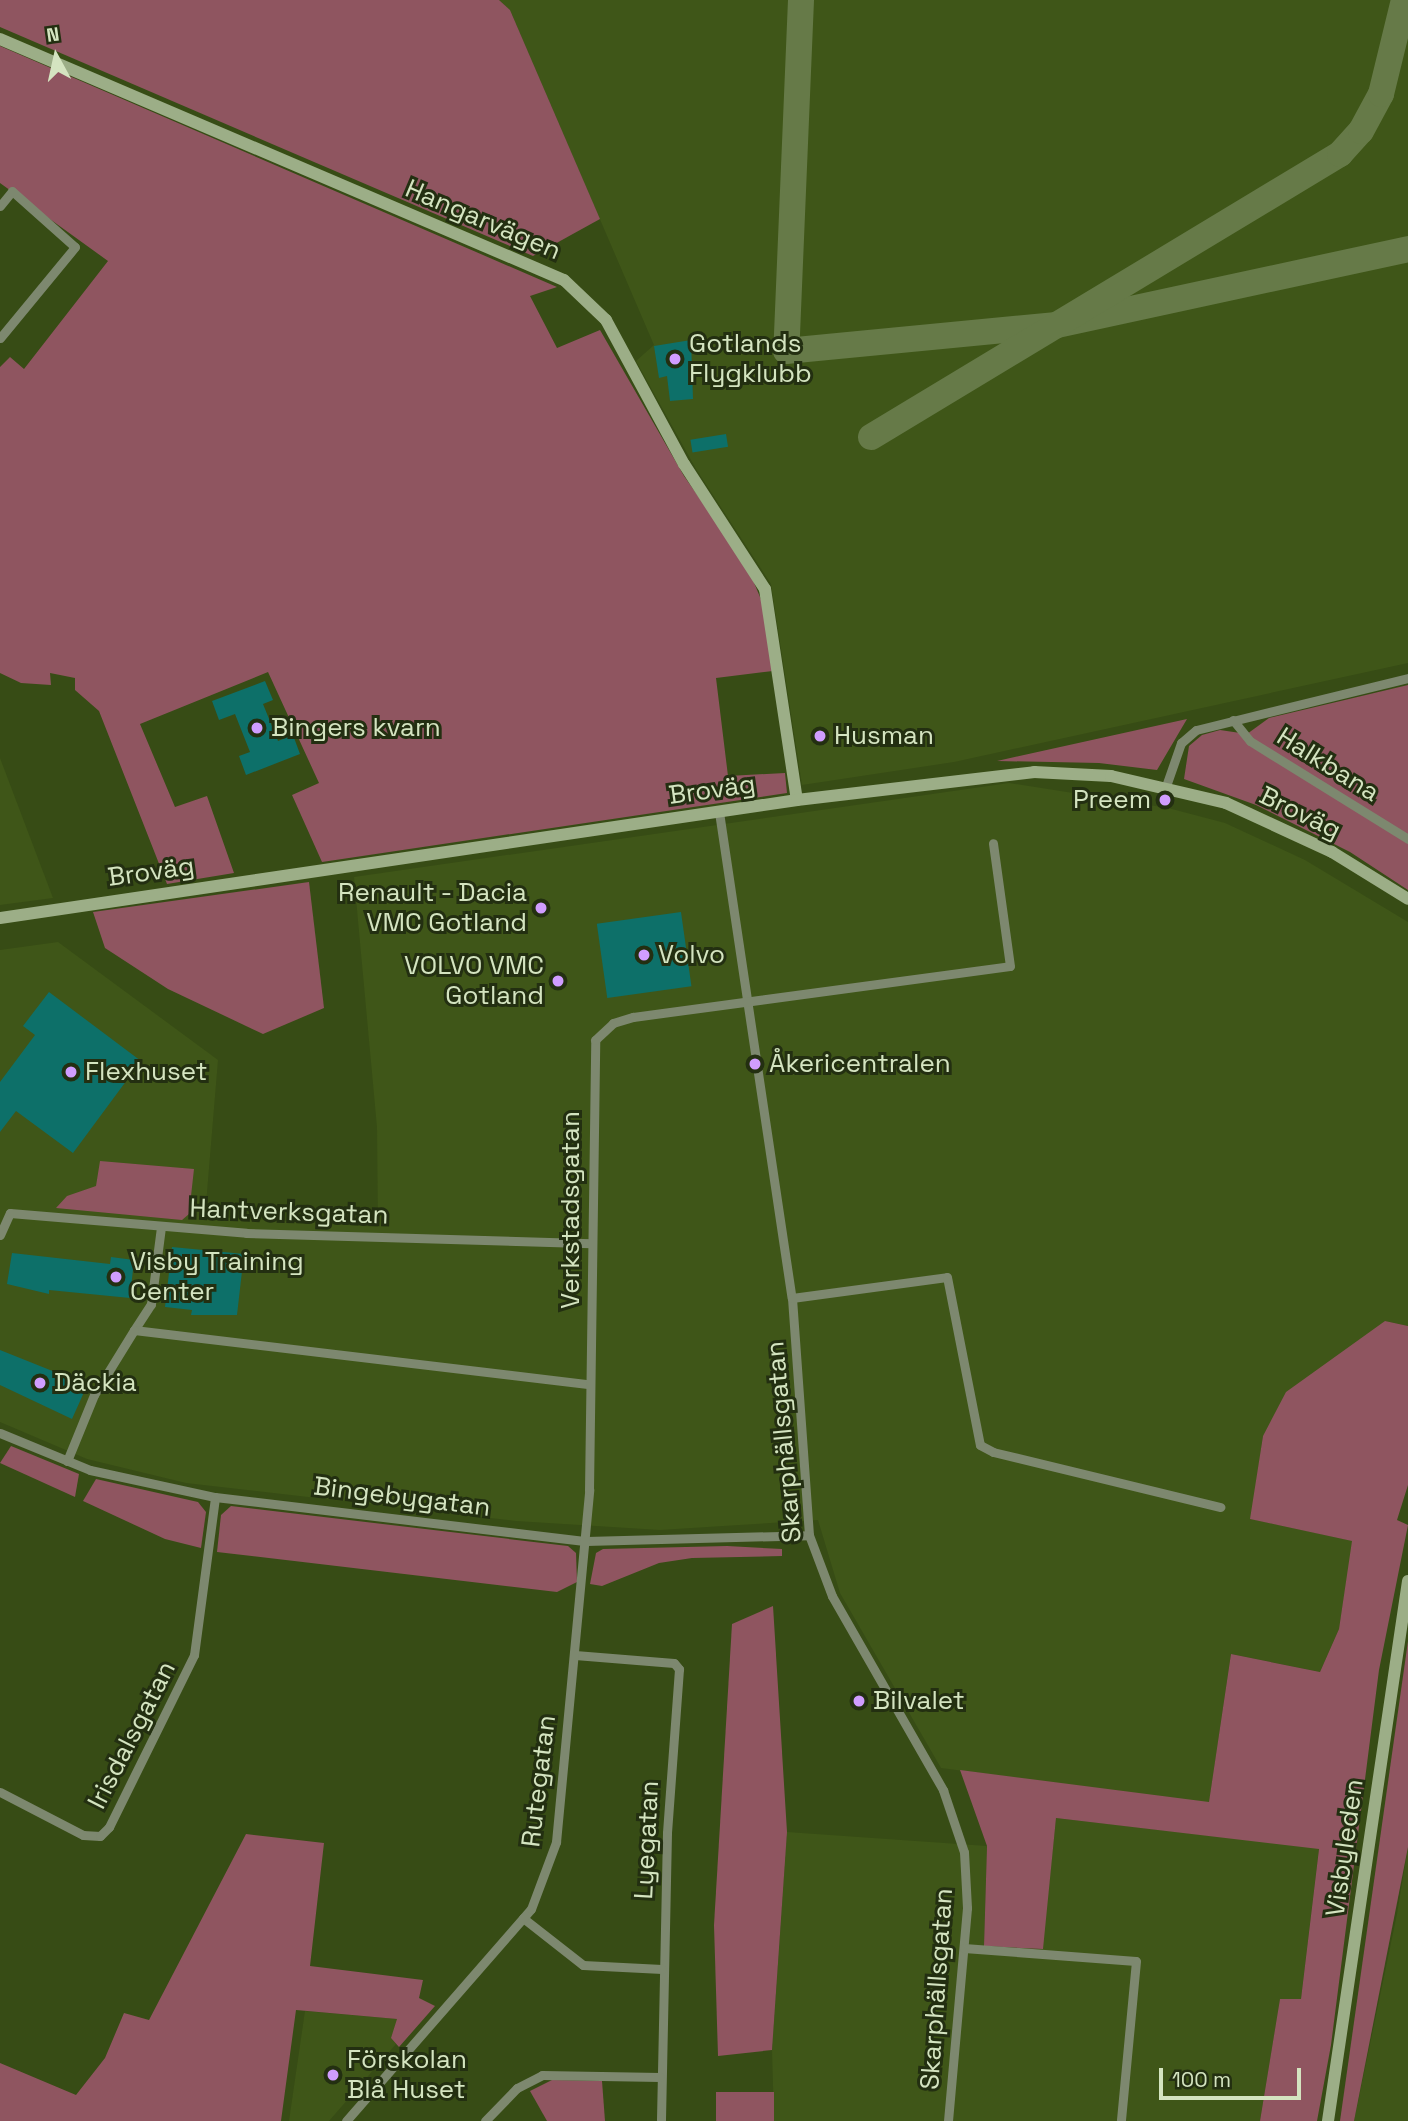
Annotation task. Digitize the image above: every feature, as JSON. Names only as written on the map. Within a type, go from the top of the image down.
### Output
[{"type":"main road","name":"Hangarvägen","points":[[0,38],[564,280],[606,320],[684,464],[765,589],[797,800]]},
{"type":"main road","name":"Broväg","points":[[0,918],[797,800],[1003,773],[1088,774],[1166,786],[1281,826],[1408,900]]},
{"type":"main road","name":"Visbyleden","points":[[1328,2121],[1408,1581]]},
{"type":"street","points":[[0,206],[12,191],[75,247],[0,338]]},
{"type":"street","name":"Halkbana","points":[[1166,786],[1188,735],[1233,720],[1408,678]]},
{"type":"street","name":"Halkbana","points":[[1233,720],[1250,741],[1408,838]]},
{"type":"street","name":"Skarphällsgatan","points":[[719,812],[745,1001],[792,1298],[809,1535],[832,1596],[954,1814],[968,1881],[948,2121]]},
{"type":"street","points":[[745,1001],[1010,966],[993,843]]},
{"type":"street","name":"Verkstadsgatan","points":[[586,1541],[595,1040],[613,1023],[633,1017],[745,1001]]},
{"type":"street","name":"Hantverksgatan","points":[[0,1235],[10,1213],[161,1227],[591,1243]]},
{"type":"street","points":[[67,1461],[94,1395],[151,1304],[161,1227]]},
{"type":"street","points":[[792,1298],[947,1277],[980,1445],[1220,1507]]},
{"type":"street","points":[[134,1329],[590,1384]]},
{"type":"street","name":"Bingebygatan","points":[[0,1433],[67,1461],[215,1497],[586,1541],[809,1535]]},
{"type":"street","name":"Irisdalsgatan","points":[[0,1792],[83,1835],[100,1836],[109,1827],[194,1655],[215,1497]]},
{"type":"street","name":"Rutegatan","points":[[346,2121],[523,1919],[542,1886],[556,1842],[586,1541]]},
{"type":"street","name":"Lyegatan","points":[[575,1655],[674,1663],[679,1669],[662,1969],[661,2121]]},
{"type":"street","points":[[523,1919],[583,1965],[662,1969]]},
{"type":"street","points":[[964,1948],[1136,1961],[1121,2121]]},
{"type":"street","points":[[485,2121],[517,2088],[542,2075],[660,2077]]},
{"type":"shaded area","points":[[0,0],[499,0],[510,10],[600,219],[533,256],[0,27]]},
{"type":"shaded area","points":[[499,0],[1408,0],[1408,663],[954,762],[802,785],[771,584],[696,469],[636,361],[654,345],[510,10]]},
{"type":"shaded area","points":[[0,46],[557,287],[530,296],[557,348],[600,330],[684,476],[747,566],[765,609],[773,671],[716,678],[728,776],[785,773],[787,793],[322,862],[292,795],[319,783],[268,672],[140,724],[175,807],[207,796],[234,873],[167,884],[99,711],[75,690],[75,678],[50,673],[51,685],[21,683],[0,673],[0,367],[10,357],[24,369],[108,261],[0,183]]},
{"type":"shaded area","points":[[1408,685],[1408,890],[1350,852],[1256,805],[1184,779],[1189,746],[1202,735],[1220,730],[1247,734],[1269,718]]},
{"type":"shaded area","points":[[1187,719],[1157,770],[1099,763],[997,761]]},
{"type":"shaded area","points":[[0,758],[53,898],[0,905]]},
{"type":"shaded area","points":[[1009,783],[1168,808],[1225,823],[1305,860],[1408,922],[1408,1326],[1385,1321],[1263,1436],[1251,1519],[1353,1541],[1339,1629],[1320,1672],[1231,1654],[1209,1803],[941,1768],[840,1593],[818,1520],[660,1530],[516,1521],[186,1483],[87,1459],[0,1422],[0,950],[58,942],[218,1060],[205,1216],[378,1227],[377,1127],[354,877]]},
{"type":"shaded area","points":[[309,882],[324,1008],[263,1034],[168,989],[105,948],[93,912]]},
{"type":"shaded area","points":[[100,1161],[194,1169],[189,1214],[182,1220],[56,1208],[67,1196],[96,1186]]},
{"type":"shaded area","points":[[1385,1321],[1408,1326],[1408,1485],[1397,1520],[1408,1525],[1379,1670],[1331,2045],[1317,2121],[1260,2121],[1280,1999],[1301,1999],[1319,1849],[1056,1818],[1043,1949],[984,1946],[987,1846],[960,1770],[1209,1802],[1231,1654],[1320,1672],[1339,1629],[1352,1541],[1250,1519],[1263,1436],[1286,1392]]},
{"type":"shaded area","points":[[11,1446],[79,1474],[75,1497],[0,1463]]},
{"type":"shaded area","points":[[96,1479],[198,1502],[206,1512],[201,1548],[165,1539],[83,1501]]},
{"type":"shaded area","points":[[231,1506],[568,1546],[576,1553],[577,1582],[557,1592],[217,1552],[221,1515]]},
{"type":"shaded area","points":[[727,1546],[782,1549],[782,1556],[692,1558],[659,1563],[602,1586],[590,1584],[596,1553],[603,1549]]},
{"type":"shaded area","points":[[773,1606],[787,1832],[772,2050],[718,2056],[714,1925],[732,1624]]},
{"type":"shaded area","points":[[1408,1641],[1408,1847],[1354,2121],[1340,2121]]},
{"type":"shaded area","points":[[1056,1818],[1319,1848],[1301,1999],[1280,2000],[1260,2121],[774,2121],[772,2050],[787,1832],[987,1846],[984,1946],[1042,1949]]},
{"type":"shaded area","points":[[246,1834],[324,1843],[310,1966],[423,1980],[419,1998],[435,2006],[399,2047],[391,2038],[397,2019],[296,2010],[281,2121],[0,2121],[0,2063],[76,2095],[105,2058],[124,2013],[149,2020]]},
{"type":"shaded area","points":[[1408,1847],[1408,2121],[1354,2121],[1397,1914]]},
{"type":"shaded area","name":"Förskolan Blå Huset","points":[[305,2011],[398,2019],[391,2038],[396,2044],[329,2121],[289,2121]]},
{"type":"shaded area","points":[[552,2080],[602,2081],[605,2121],[547,2121],[530,2091]]},
{"type":"shaded area","points":[[716,2092],[774,2092],[774,2121],[716,2121]]},
{"type":"building","name":"Gotlands Flygklubb","points":[[691,340],[693,399],[670,401],[667,376],[659,378],[654,346]]},
{"type":"building","name":"Gotlands Flygklubb","points":[[726,434],[728,447],[692,452],[690,440]]},
{"type":"building","name":"Bingers kvarn","points":[[265,681],[273,700],[263,704],[278,741],[293,735],[300,754],[246,775],[239,756],[250,752],[235,714],[219,720],[212,701]]},
{"type":"building","name":"Volvo","points":[[681,912],[691,986],[607,998],[597,924]]},
{"type":"building","name":"Flexhuset","points":[[49,992],[141,1061],[73,1153],[16,1111],[0,1132],[0,1082],[35,1035],[23,1026]]},
{"type":"building","points":[[172,1247],[244,1254],[237,1315],[191,1315],[192,1310],[165,1307]]},
{"type":"building","points":[[12,1253],[110,1264],[111,1257],[134,1260],[130,1298],[49,1290],[49,1294],[7,1284]]},
{"type":"building","name":"Däckia","points":[[0,1350],[80,1382],[78,1386],[85,1390],[72,1419],[0,1385]]},
{"type":"taxiway","points":[[801,0],[786,351],[1057,325],[1408,249]]},
{"type":"taxiway","points":[[871,437],[1340,154],[1361,131],[1381,94],[1404,0]]},
{"type":"place","name":"Gotlands Flygklubb","points":[[675,359]]},
{"type":"place","name":"Bingers kvarn","points":[[257,728]]},
{"type":"place","name":"Husman","points":[[820,736]]},
{"type":"place","name":"Preem","points":[[1165,800]]},
{"type":"place","name":"Renault - Dacia VMC Gotland","points":[[541,908]]},
{"type":"place","name":"Volvo","points":[[644,955]]},
{"type":"place","name":"VOLVO VMC Gotland","points":[[558,981]]},
{"type":"place","name":"Åkericentralen","points":[[755,1064]]},
{"type":"place","name":"Flexhuset","points":[[71,1072]]},
{"type":"place","name":"Visby Training Center","points":[[116,1277]]},
{"type":"place","name":"Däckia","points":[[40,1383]]},
{"type":"place","name":"Bilvalet","points":[[859,1701]]},
{"type":"place","name":"Förskolan Blå Huset","points":[[333,2075]]}]
